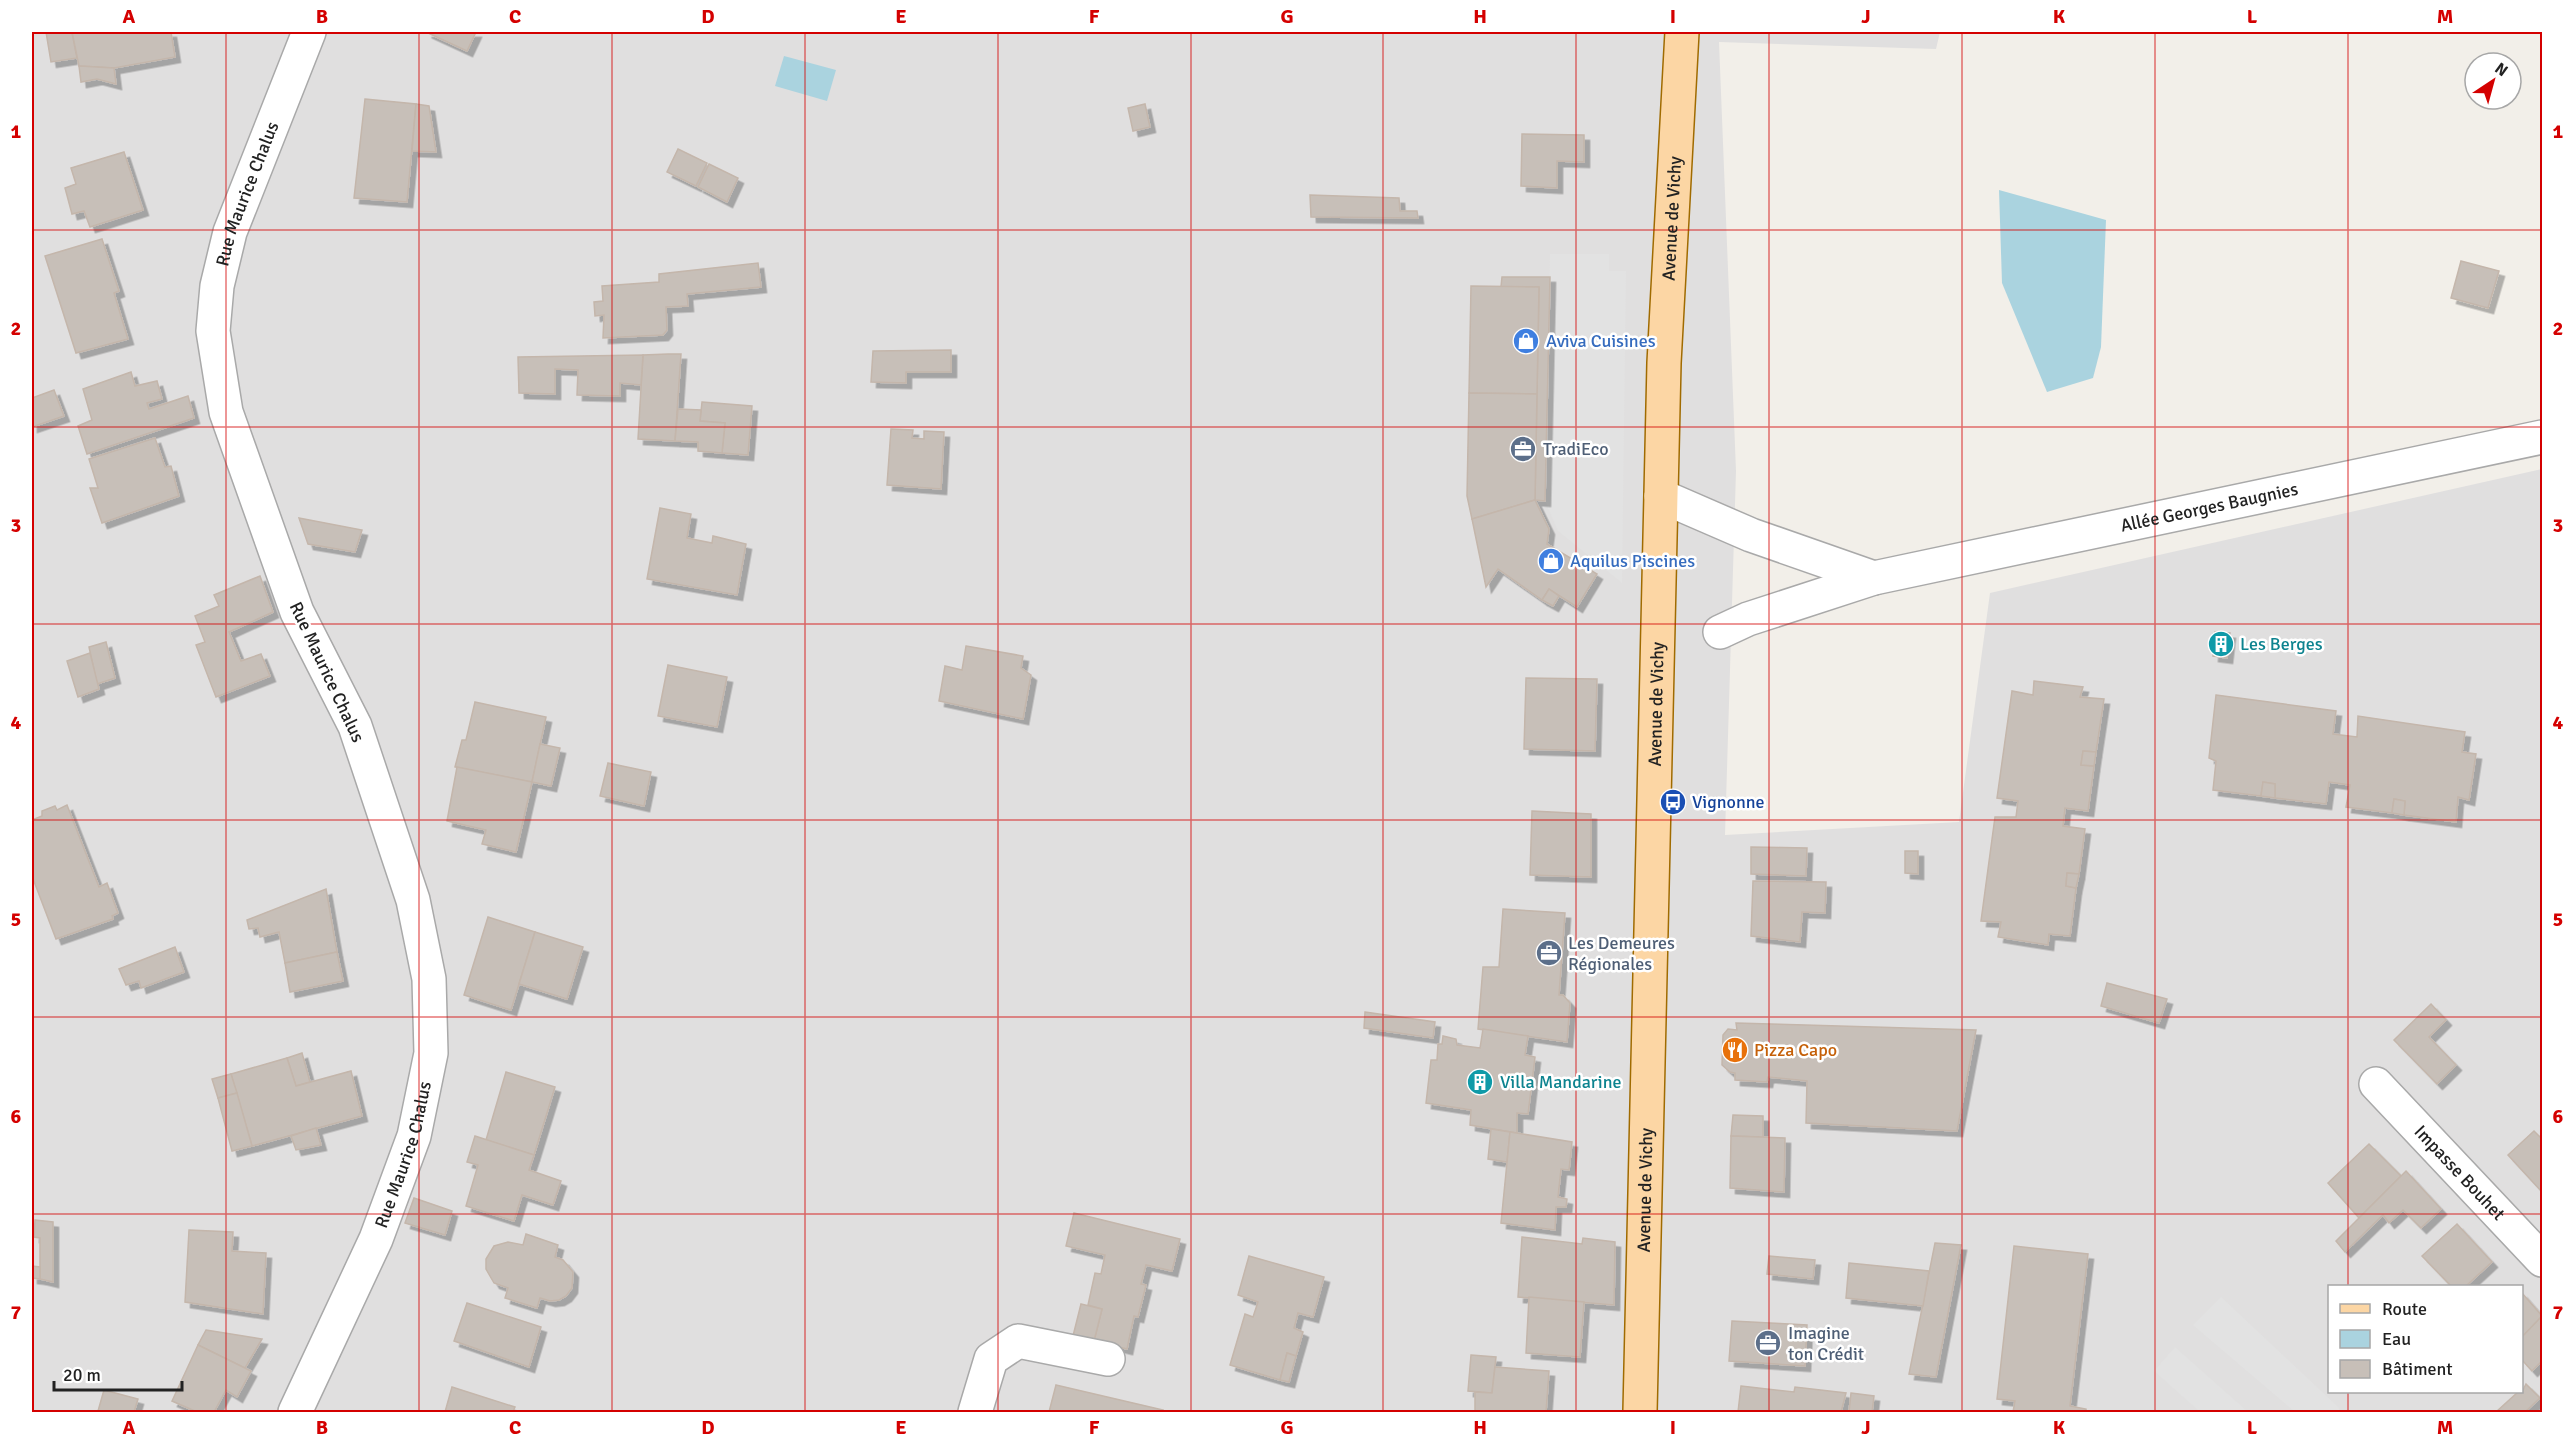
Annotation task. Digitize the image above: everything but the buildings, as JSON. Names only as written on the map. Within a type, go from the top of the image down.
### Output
[{"type":"main road","name":"Avenue de Vichy","points":[[1640,1413],[1664,363],[1682,32]]},
{"type":"street","name":"Rue Maurice Chalus","points":[[295,1413],[380,1228],[414,1136],[431,1053],[429,979],[413,900],[355,726],[297,612],[226,412],[213,331],[217,286],[230,232],[309,32]]},
{"type":"street","name":"Allée Georges Baugnies","points":[[1720,632],[1748,619],[1874,578],[2542,437]]},
{"type":"street","points":[[1661,496],[1751,535],[1874,578]]},
{"type":"street","name":"Impasse Bouhet","points":[[2376,1084],[2542,1260]]},
{"type":"street","points":[[975,1413],[991,1359],[1018,1341],[1108,1359]]},
{"type":"shaded area","points":[[32,32],[1940,32],[1936,49],[1719,42],[1736,471],[1725,835],[1959,822],[1990,593],[2542,469],[2542,1412],[32,1412]]},
{"type":"shaded area","points":[[1550,254],[1609,254],[1609,271],[1626,271],[1622,583],[1558,531],[1545,501]]},
{"type":"shaded area","points":[[2221,1297],[2338,1407],[2340,1412],[2295,1412],[2193,1325]]},
{"type":"shaded area","points":[[2175,1347],[2246,1410],[2243,1412],[2200,1412],[2154,1371]]},
{"type":"water","points":[[784,56],[836,70],[827,101],[775,86]]},
{"type":"water","points":[[1999,190],[2106,220],[2101,347],[2093,378],[2047,392],[2002,283]]},
{"type":"place","name":"Aviva Cuisines","points":[[1526,341]]},
{"type":"place","name":"TradiEco","points":[[1523,449]]},
{"type":"place","name":"Aquilus Piscines","points":[[1551,561]]},
{"type":"place","name":"Les Berges","points":[[2221,644]]},
{"type":"place","name":"Vignonne","points":[[1673,802]]},
{"type":"place","name":"Les Demeures Régionales","points":[[1549,953]]},
{"type":"place","name":"Pizza Capo","points":[[1735,1050]]},
{"type":"place","name":"Villa Mandarine","points":[[1480,1082]]},
{"type":"place","name":"Imagine ton Crédit","points":[[1768,1343]]}]
